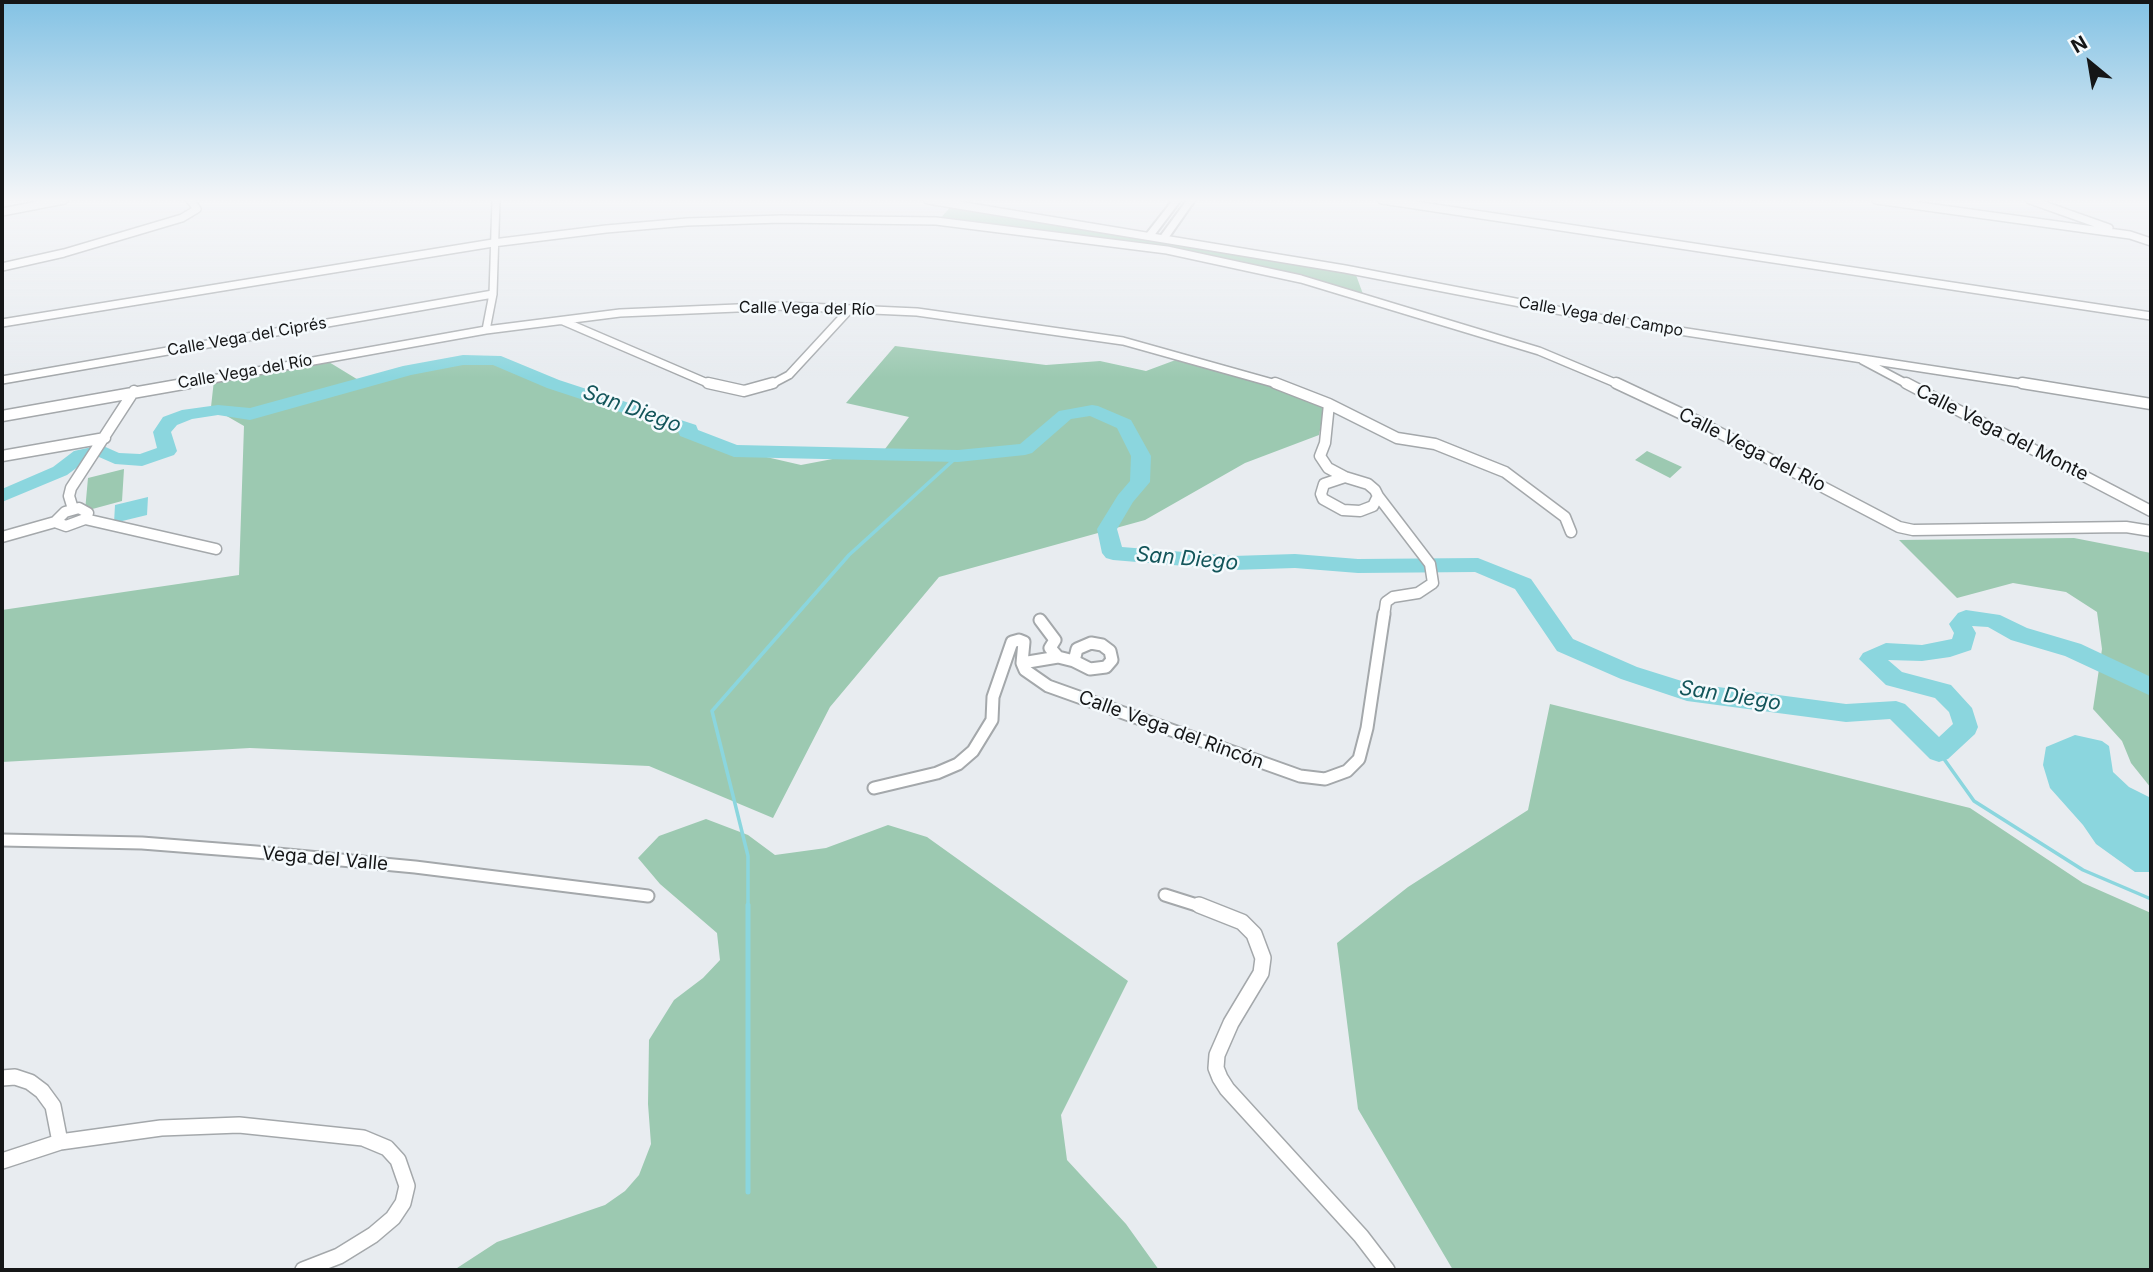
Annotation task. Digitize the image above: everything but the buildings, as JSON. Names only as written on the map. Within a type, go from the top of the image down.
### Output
[{"type":"street","points":[[2,267],[36,259]]},
{"type":"street","points":[[2,323],[393,259]]},
{"type":"street","points":[[486,330],[493,294],[493,259]]},
{"type":"street","points":[[1207,259],[1364,296],[1368,273]]},
{"type":"street","name":"Calle Vega del Campo","points":[[1288,259],[1608,320],[2151,404]]},
{"type":"street","points":[[1776,259],[2151,316]]},
{"type":"street","name":"Calle Vega del Ciprés","points":[[2,380],[493,294]]},
{"type":"street","name":"Calle Vega del Río","points":[[1364,296],[1539,352],[1598,374],[1697,421],[1899,527],[1913,530],[2126,527],[2151,531]]},
{"type":"street","name":"Calle Vega del Río","points":[[2,416],[486,330],[560,320],[671,309],[784,306],[954,315],[1123,341],[1263,378],[1329,404],[1397,438],[1435,444],[1505,472],[1565,517],[1571,532]]},
{"type":"street","points":[[560,320],[713,385],[744,391],[765,387],[789,375],[850,309]]},
{"type":"street","name":"Calle Vega del Monte","points":[[1853,356],[2151,511]]},
{"type":"street","points":[[73,509],[69,496],[71,488],[134,391]]},
{"type":"street","points":[[1329,404],[1325,443],[1320,459],[1328,468],[1345,477],[1368,484],[1377,496],[1373,506],[1360,511],[1343,510],[1328,504],[1321,494],[1321,489],[1329,481],[1345,477]]},
{"type":"street","points":[[2,456],[105,438]]},
{"type":"street","name":"Calle Vega del Rincón","points":[[874,788],[937,773],[966,758],[992,720],[992,697],[1014,640],[1024,642],[1022,663],[1031,676],[1179,735],[1300,776],[1333,777],[1353,766],[1362,752],[1386,602],[1393,597],[1425,589],[1433,583],[1431,567],[1390,509],[1377,496]]},
{"type":"street","points":[[55,522],[58,517],[73,509],[87,510],[85,519]]},
{"type":"street","points":[[2,537],[55,522],[66,526],[85,519],[216,549]]},
{"type":"street","points":[[1040,620],[1055,640],[1051,651],[1058,657]]},
{"type":"street","points":[[1022,663],[1058,657],[1074,661]]},
{"type":"street","name":"Vega del Valle","points":[[2,840],[142,843],[256,852],[415,867],[648,896]]},
{"type":"street","points":[[1165,895],[1233,918],[1254,934],[1261,946],[1261,973],[1231,1023],[1217,1055],[1216,1068],[1227,1089],[1361,1236],[1387,1270]]},
{"type":"street","points":[[2,1078],[15,1077],[30,1082],[42,1091],[53,1106],[60,1142]]},
{"type":"street","points":[[2,1161],[60,1142],[161,1128],[239,1125],[363,1138],[387,1148],[398,1160],[407,1186],[403,1203],[393,1218],[373,1235],[339,1256],[303,1270]]},
{"type":"green space","points":[[1215,259],[1267,259],[1356,275],[1363,294]]},
{"type":"green space","points":[[895,346],[1046,365],[1100,361],[1146,371],[1189,355],[1325,406],[1319,435],[1245,463],[1145,520],[939,577],[830,707],[773,818],[649,766],[250,748],[2,762],[2,610],[239,575],[244,426],[211,407],[214,380],[324,359],[360,381],[464,358],[497,359],[555,383],[692,429],[690,432],[736,450],[801,465],[885,449],[909,417],[846,403]]},
{"type":"green space","points":[[1647,451],[1682,467],[1670,478],[1635,460]]},
{"type":"green space","points":[[124,469],[122,501],[85,511],[88,478]]},
{"type":"green space","points":[[2074,538],[2151,553],[2151,788],[2131,763],[2122,741],[2093,709],[2102,649],[2097,612],[2066,592],[2013,583],[1957,598],[1899,540]]},
{"type":"green space","points":[[1550,704],[1970,808],[2083,883],[2151,913],[2151,1270],[1453,1270],[1358,1109],[1337,943],[1408,887],[1528,810]]},
{"type":"green space","points":[[706,819],[748,835],[775,855],[826,848],[888,825],[927,837],[1128,981],[1061,1115],[1067,1160],[1126,1224],[1159,1270],[454,1270],[497,1242],[605,1205],[625,1191],[639,1175],[651,1144],[648,1104],[649,1040],[674,1000],[703,978],[720,960],[717,933],[660,884],[638,858],[659,836]]},
{"type":"water","points":[[148,497],[147,515],[114,523],[115,505]]},
{"type":"water","points":[[2075,735],[2102,741],[2109,746],[2113,772],[2129,787],[2151,798],[2151,872],[2135,872],[2096,844],[2050,788],[2043,765],[2046,747]]},
{"type":"waterway","name":"San Diego","points":[[2,496],[60,471],[81,455],[101,451],[115,458],[142,460],[167,451],[162,432],[170,421],[188,414],[218,410],[250,414],[409,370],[463,360],[495,360],[553,384],[689,429],[687,432],[734,451],[958,456],[1025,449],[1065,415],[1092,410],[1124,424],[1141,456],[1140,482],[1125,499],[1107,529],[1113,553],[1233,563],[1295,561],[1358,566],[1478,565],[1523,584],[1565,645],[1629,673],[1687,692],[1846,713],[1896,710],[1939,752],[1966,727],[1960,708],[1943,691],[1894,679],[1871,659],[1886,651],[1922,653],[1963,644],[1965,633],[1960,624],[1966,618],[1992,620],[2019,634],[2073,650],[2151,687]]},
{"type":"waterway","points":[[748,1192],[748,856],[712,711],[849,555],[958,456]]},
{"type":"waterway","points":[[1939,752],[1974,801],[2083,870],[2151,899]]}]
